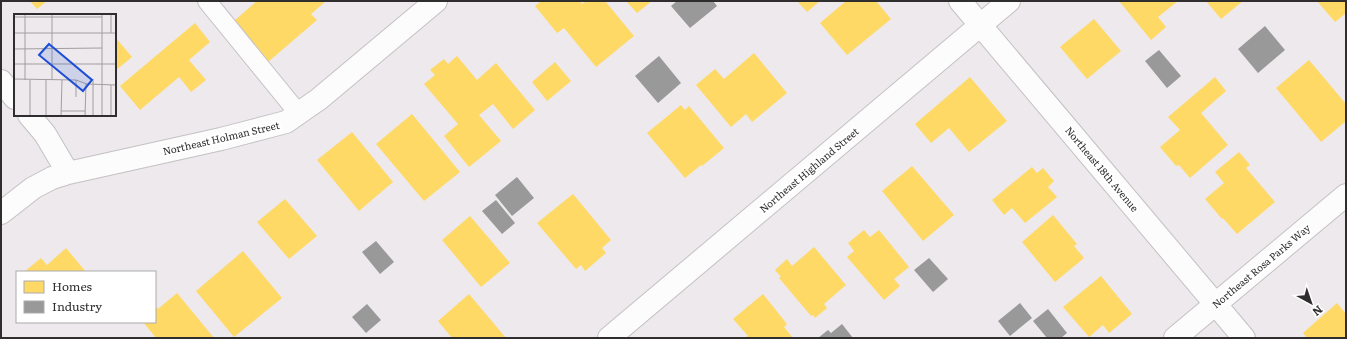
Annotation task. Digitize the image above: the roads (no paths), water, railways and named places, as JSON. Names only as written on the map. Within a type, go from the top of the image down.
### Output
[{"type":"street","name":"Northeast Holman Street","points":[[1,213],[33,188],[52,178],[68,173],[221,139],[286,122],[299,114],[436,1]]},
{"type":"street","name":"Northeast 18th Avenue","points":[[960,1],[1244,338]]},
{"type":"street","name":"Northeast Highland Street","points":[[609,338],[1009,1]]},
{"type":"street","points":[[1,81],[14,97]]},
{"type":"street","points":[[30,116],[45,134],[68,173]]},
{"type":"street","name":"Northeast Rosa Parks Way","points":[[1176,338],[1346,195]]},
{"type":"lane","points":[[207,1],[299,114]]}]
